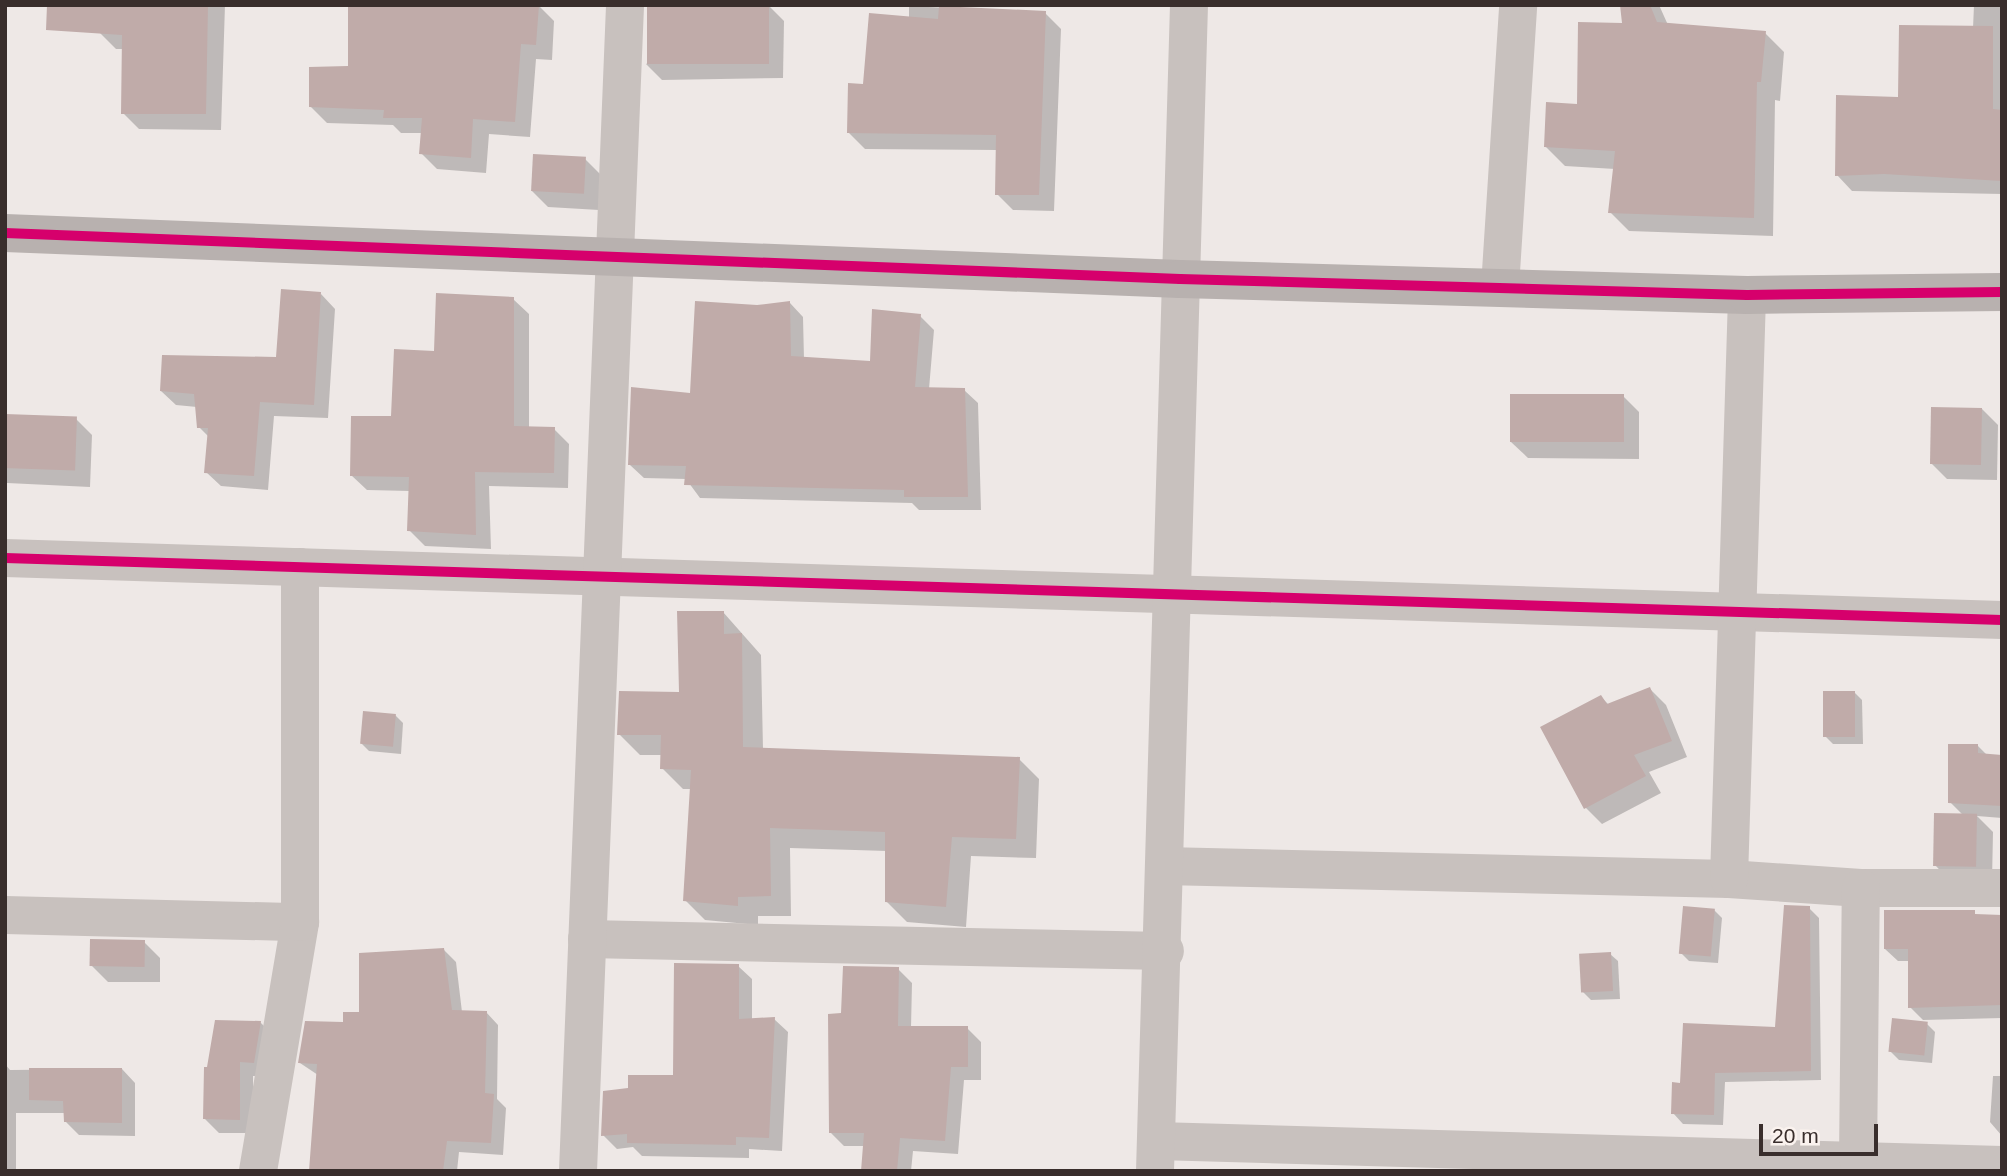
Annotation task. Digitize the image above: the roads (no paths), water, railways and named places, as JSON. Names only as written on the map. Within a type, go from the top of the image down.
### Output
[{"type":"street","points":[[578,1171],[625,5]]},
{"type":"street","points":[[1189,5],[1164,866],[1165,951],[1156,1156],[1858,1159],[2002,1165]]},
{"type":"street","points":[[1500,287],[1518,5]]},
{"type":"street","points":[[5,233],[1180,279],[1747,295],[2002,292]]},
{"type":"street","points":[[1728,879],[1747,295]]},
{"type":"street","points":[[5,558],[2002,620]]},
{"type":"street","points":[[258,1171],[300,922],[300,567]]},
{"type":"street","points":[[1164,866],[1728,879],[1861,888],[2002,888]]},
{"type":"street","points":[[1858,1159],[1861,888]]},
{"type":"street","points":[[5,915],[300,922]]},
{"type":"street","points":[[587,939],[1165,951]]}]
